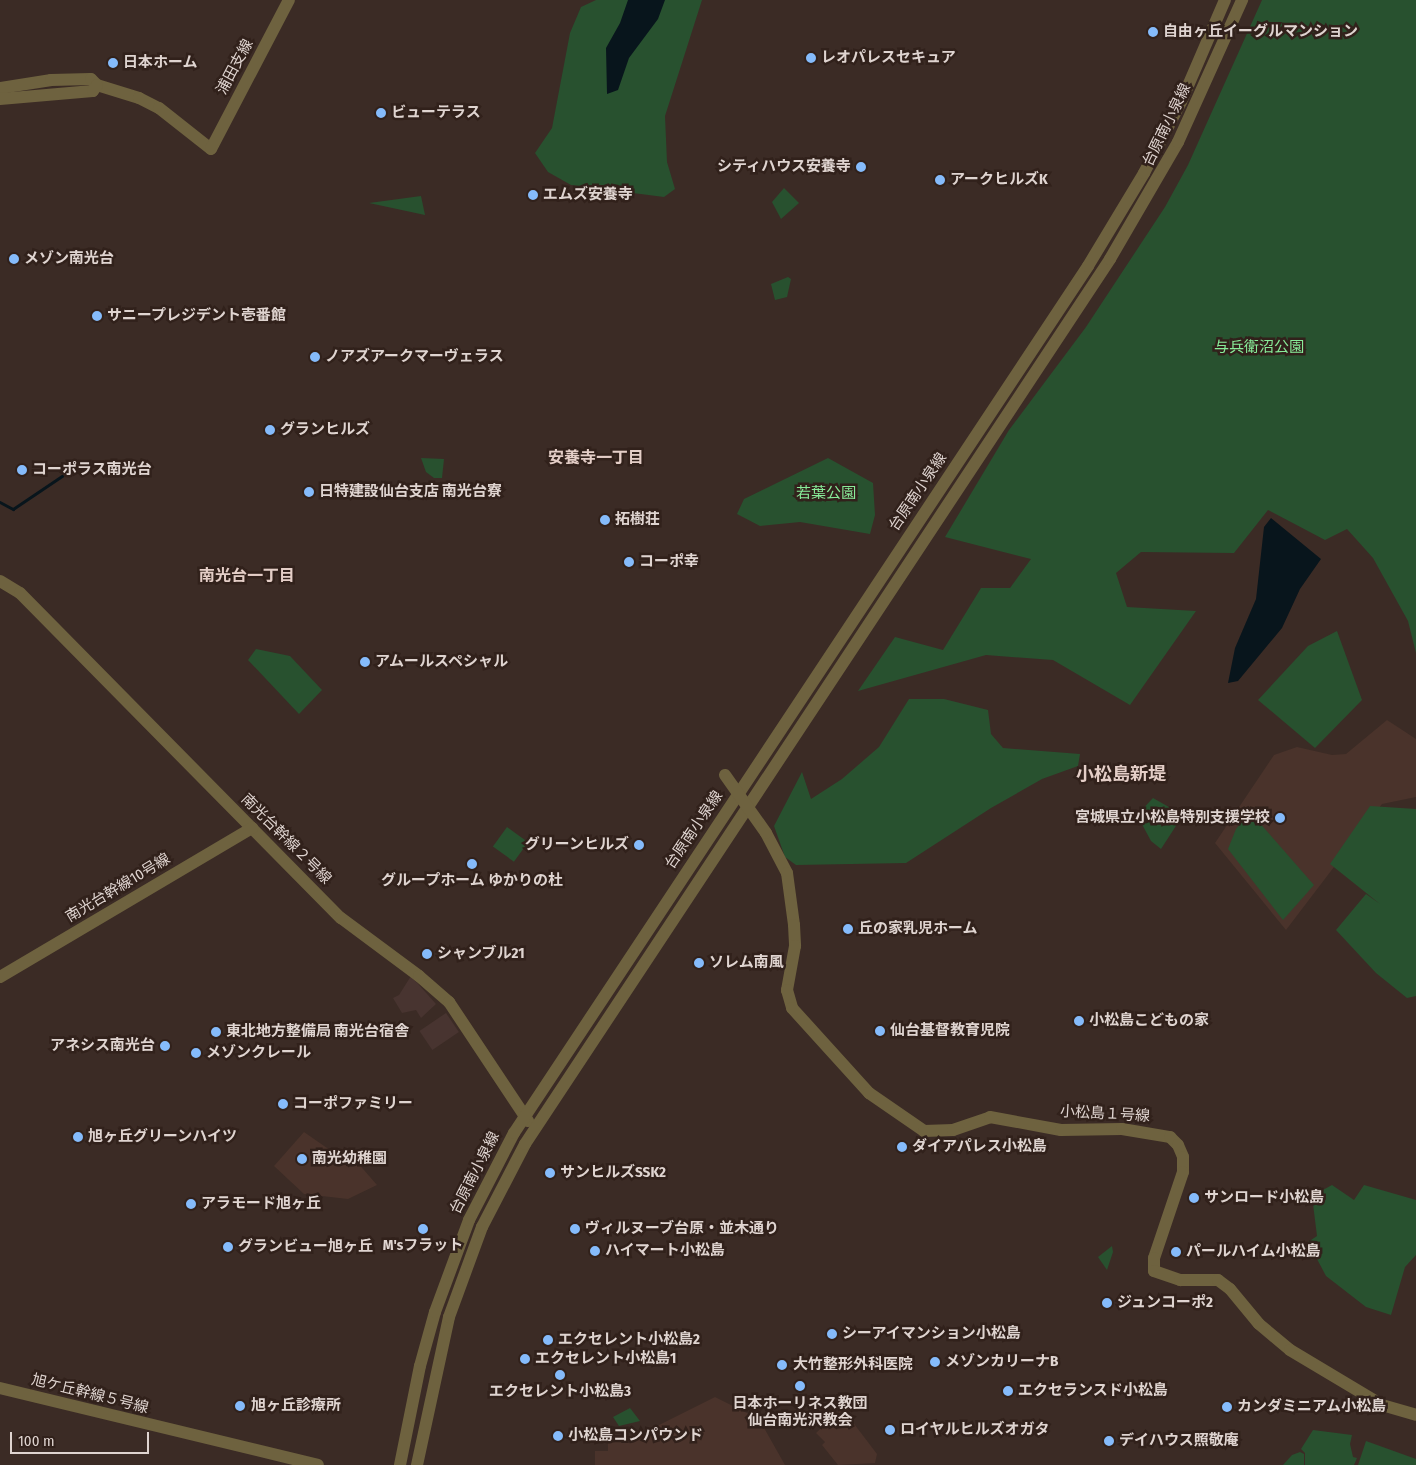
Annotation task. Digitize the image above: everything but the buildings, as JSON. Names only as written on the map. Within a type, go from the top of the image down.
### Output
[{"type":"street","name":"浦田支線","points":[[97,85],[139,98],[159,108],[211,150],[289,0]]},
{"type":"street","name":"台原南小泉線","points":[[400,1465],[420,1366],[435,1312],[469,1220],[524,1116],[1097,251],[1144,173],[1181,102],[1225,0]]},
{"type":"street","name":"台原南小泉線","points":[[417,1465],[449,1317],[482,1227],[534,1129],[914,558],[1110,259],[1178,142],[1242,0]]},
{"type":"street","points":[[0,88],[61,80],[91,79],[97,85],[93,91],[0,99]]},
{"type":"street","name":"南光台幹線２号線","points":[[0,581],[20,593],[341,918],[419,976],[449,1002],[534,1129]]},
{"type":"street","name":"小松島１号線","points":[[725,775],[766,833],[787,873],[795,946],[787,990],[792,1008],[869,1093],[924,1130],[953,1130],[990,1116],[1061,1130],[1122,1129],[1170,1137],[1178,1145],[1183,1157],[1183,1172],[1154,1258],[1154,1271],[1180,1280],[1218,1280],[1230,1289],[1259,1324],[1290,1350],[1382,1405],[1416,1415]]},
{"type":"street","name":"南光台幹線10号線","points":[[0,977],[252,828]]},
{"type":"street","points":[[435,1312],[449,1317]]},
{"type":"street","name":"旭ケ丘幹線５号線","points":[[0,1388],[318,1465]]},
{"type":"shaded area","points":[[628,0],[665,0],[658,19],[629,58],[618,90],[607,94],[606,48],[620,23]]},
{"type":"shaded area","points":[[1271,518],[1321,559],[1300,589],[1282,628],[1238,681],[1228,683],[1235,648],[1256,599],[1264,527]]},
{"type":"shaded area","points":[[1387,720],[1416,739],[1416,797],[1382,804],[1286,930],[1215,843],[1274,755],[1297,747],[1332,755],[1346,754]]},
{"type":"shaded area","points":[[411,976],[436,1004],[421,1018],[416,1010],[402,1013],[393,998],[399,995]]},
{"type":"shaded area","points":[[446,1013],[459,1032],[432,1050],[419,1031]]},
{"type":"shaded area","points":[[304,1132],[353,1166],[357,1162],[377,1185],[348,1199],[304,1194],[274,1166]]},
{"type":"shaded area","points":[[715,1397],[759,1419],[785,1465],[595,1465],[595,1451],[608,1451],[608,1439],[639,1435]]},
{"type":"shaded area","points":[[842,1408],[877,1454],[875,1463],[838,1465],[822,1445],[825,1442],[816,1433]]},
{"type":"green space","points":[[596,0],[702,0],[665,116],[667,162],[675,189],[664,197],[571,185],[548,172],[535,153],[552,128],[570,33],[581,7]]},
{"type":"green space","name":"与兵衛沼公園","points":[[1262,0],[1416,0],[1416,653],[1408,621],[1373,558],[1347,529],[1325,540],[1268,510],[1234,553],[1141,552],[1116,573],[1127,607],[1196,611],[1130,705],[1053,660],[986,655],[858,691],[895,637],[943,650],[981,588],[1010,588],[1031,559],[945,537],[1009,430],[1086,327],[1165,207],[1188,165]]},
{"type":"green space","points":[[784,188],[799,203],[781,219],[772,202]]},
{"type":"green space","points":[[421,196],[425,215],[369,203]]},
{"type":"green space","points":[[788,277],[791,279],[787,297],[775,300],[771,284]]},
{"type":"green space","points":[[421,458],[444,459],[442,478],[434,478],[426,472]]},
{"type":"green space","name":"若葉公園","points":[[828,458],[873,483],[875,515],[870,534],[800,522],[760,526],[737,514],[744,499]]},
{"type":"green space","points":[[1337,631],[1362,700],[1315,748],[1258,700],[1308,646]]},
{"type":"green space","points":[[256,649],[290,656],[322,690],[299,714],[248,660]]},
{"type":"green space","points":[[909,699],[944,699],[988,710],[991,734],[1003,748],[1080,754],[1078,766],[1042,779],[991,808],[906,863],[796,865],[785,857],[774,826],[802,772],[811,799],[842,779],[879,747]]},
{"type":"green space","points":[[1153,798],[1183,815],[1161,849],[1151,841],[1137,815]]},
{"type":"green space","points":[[1370,806],[1416,809],[1416,996],[1407,998],[1376,973],[1336,930],[1366,894],[1380,904],[1330,864]]},
{"type":"green space","points":[[1250,812],[1314,885],[1283,920],[1228,849],[1236,829]]},
{"type":"green space","points":[[507,827],[528,842],[514,862],[493,846]]},
{"type":"green space","points":[[1332,1185],[1354,1200],[1364,1185],[1416,1200],[1416,1255],[1405,1267],[1391,1315],[1366,1307],[1326,1276],[1308,1242],[1317,1236],[1312,1196]]},
{"type":"green space","points":[[1112,1246],[1113,1252],[1107,1270],[1098,1257]]},
{"type":"green space","points":[[630,1408],[640,1421],[619,1426],[613,1417]]},
{"type":"green space","points":[[1313,1430],[1352,1435],[1350,1444],[1353,1457],[1357,1458],[1354,1465],[1305,1465],[1305,1453],[1301,1449]]},
{"type":"green space","points":[[1366,1441],[1416,1459],[1416,1465],[1358,1465]]},
{"type":"green space","points":[[1300,1452],[1304,1454],[1304,1465],[1283,1465],[1292,1455]]},
{"type":"waterway","points":[[0,502],[13,509],[62,476]]},
{"type":"place","name":"自由ヶ丘イーグルマンション","points":[[1153,32]]},
{"type":"place","name":"レオパレスセキュア","points":[[811,58]]},
{"type":"place","name":"日本ホーム","points":[[113,63]]},
{"type":"place","name":"ビューテラス","points":[[381,113]]},
{"type":"place","name":"シティハウス安養寺","points":[[861,167]]},
{"type":"place","name":"アークヒルズK","points":[[940,180]]},
{"type":"place","name":"エムズ安養寺","points":[[533,195]]},
{"type":"place","name":"メゾン南光台","points":[[14,259]]},
{"type":"place","name":"サニープレジデント壱番館","points":[[97,316]]},
{"type":"place","name":"ノアズアークマーヴェラス","points":[[315,357]]},
{"type":"place","name":"グランヒルズ","points":[[270,430]]},
{"type":"place","name":"コーポラス南光台","points":[[22,470]]},
{"type":"place","name":"日特建設仙台支店 南光台寮","points":[[309,492]]},
{"type":"place","name":"拓樹荘","points":[[605,520]]},
{"type":"place","name":"コーポ幸","points":[[629,562]]},
{"type":"place","name":"アムールスペシャル","points":[[365,662]]},
{"type":"place","name":"宮城県立小松島特別支援学校","points":[[1280,818]]},
{"type":"place","name":"グリーンヒルズ","points":[[639,845]]},
{"type":"place","name":"グループホーム ゆかりの杜","points":[[472,864]]},
{"type":"place","name":"丘の家乳児ホーム","points":[[848,929]]},
{"type":"place","name":"シャンブル21","points":[[427,954]]},
{"type":"place","name":"ソレム南風","points":[[699,963]]},
{"type":"place","name":"小松島こどもの家","points":[[1079,1021]]},
{"type":"place","name":"仙台基督教育児院","points":[[880,1031]]},
{"type":"place","name":"東北地方整備局 南光台宿舎","points":[[216,1032]]},
{"type":"place","name":"アネシス南光台","points":[[165,1046]]},
{"type":"place","name":"メゾンクレール","points":[[196,1053]]},
{"type":"place","name":"コーポファミリー","points":[[283,1104]]},
{"type":"place","name":"旭ヶ丘グリーンハイツ","points":[[78,1137]]},
{"type":"place","name":"ダイアパレス小松島","points":[[902,1147]]},
{"type":"place","name":"南光幼稚園","points":[[302,1159]]},
{"type":"place","name":"サンヒルズSSK2","points":[[550,1173]]},
{"type":"place","name":"サンロード小松島","points":[[1194,1198]]},
{"type":"place","name":"アラモード旭ヶ丘","points":[[191,1204]]},
{"type":"place","name":"M'sフラット","points":[[423,1229]]},
{"type":"place","name":"ヴィルヌーブ台原・並木通り","points":[[575,1229]]},
{"type":"place","name":"グランビュー旭ヶ丘","points":[[228,1247]]},
{"type":"place","name":"ハイマート小松島","points":[[595,1251]]},
{"type":"place","name":"パールハイム小松島","points":[[1176,1252]]},
{"type":"place","name":"ジュンコーポ2","points":[[1107,1303]]},
{"type":"place","name":"シーアイマンション小松島","points":[[832,1334]]},
{"type":"place","name":"エクセレント小松島2","points":[[548,1340]]},
{"type":"place","name":"エクセレント小松島1","points":[[525,1359]]},
{"type":"place","name":"メゾンカリーナB","points":[[935,1362]]},
{"type":"place","name":"大竹整形外科医院","points":[[782,1365]]},
{"type":"place","name":"エクセレント小松島3","points":[[560,1375]]},
{"type":"place","name":"日本ホーリネス教団 仙台南光沢教会","points":[[800,1386]]},
{"type":"place","name":"エクセランスド小松島","points":[[1008,1391]]},
{"type":"place","name":"旭ヶ丘診療所","points":[[240,1406]]},
{"type":"place","name":"カンダミニアム小松島","points":[[1227,1407]]},
{"type":"place","name":"ロイヤルヒルズオガタ","points":[[890,1430]]},
{"type":"place","name":"小松島コンパウンド","points":[[558,1436]]},
{"type":"place","name":"デイハウス照敬庵","points":[[1109,1441]]},
{"type":"district","name":"安養寺一丁目","points":[[596,458]]},
{"type":"district","name":"南光台一丁目","points":[[247,576]]},
{"type":"district","name":"小松島新堤","points":[[1121,774]]}]
